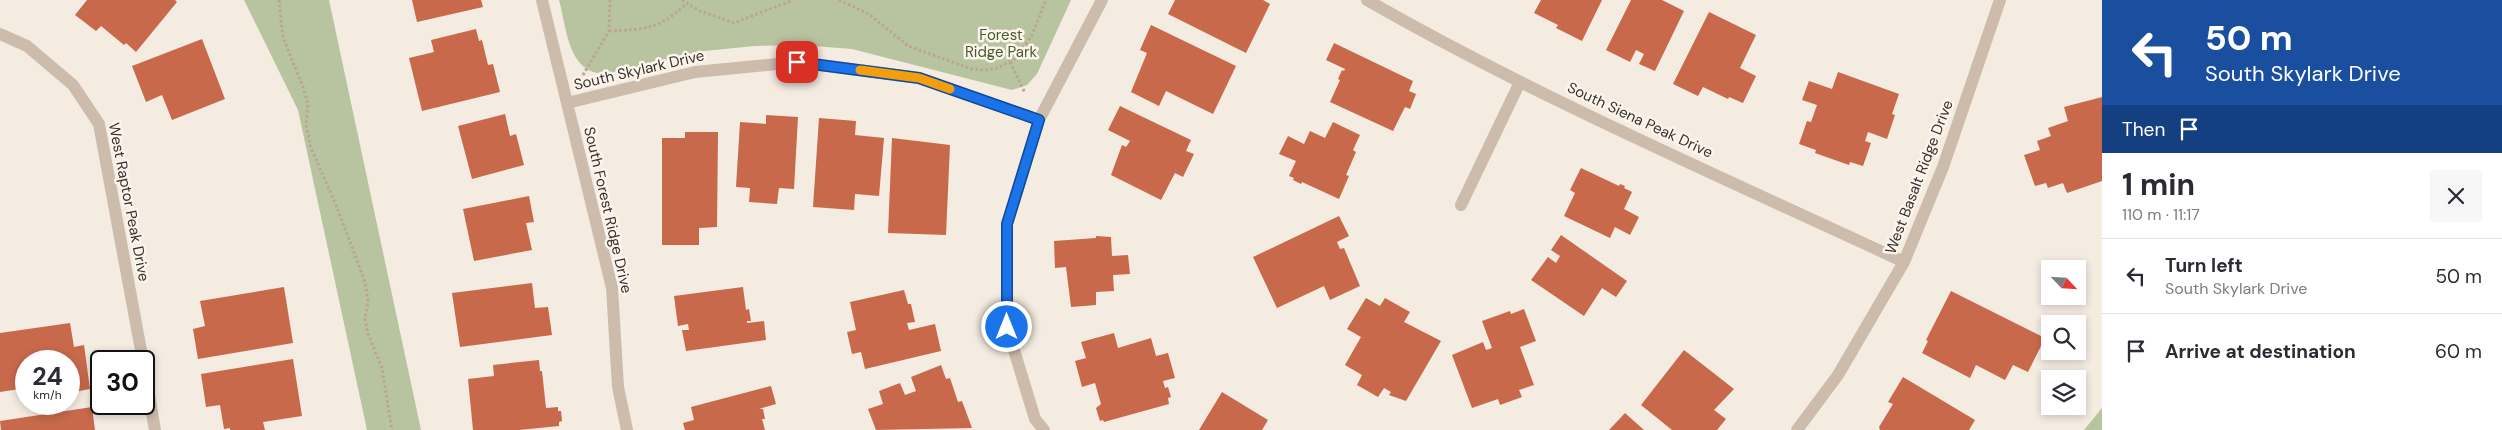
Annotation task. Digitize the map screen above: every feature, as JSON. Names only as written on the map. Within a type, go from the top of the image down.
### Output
[{"type":"street","name":"South Forest Ridge Drive","points":[[542,0],[612,288],[618,388],[627,430]]},
{"type":"street","points":[[1044,430],[1035,419],[1007,327],[1007,224],[1039,120],[1102,0]]},
{"type":"street","name":"South Siena Peak Drive","points":[[1367,0],[1431,37],[1520,82],[1904,262]]},
{"type":"street","name":"West Basalt Ridge Drive","points":[[1797,430],[1838,376],[1904,262],[1943,168],[2000,0]]},
{"type":"street","name":"West Raptor Peak Drive","points":[[0,34],[27,46],[72,85],[99,124],[141,350]]},
{"type":"street","name":"South Skylark Drive","points":[[566,103],[695,72],[797,62],[919,78],[1039,120]]},
{"type":"street","points":[[1461,205],[1520,82]]},
{"type":"street","points":[[153,415],[156,430]]},
{"type":"path","points":[[279,0],[283,37],[308,104],[306,124],[311,148],[338,210],[365,282],[368,301],[365,319],[368,334],[382,368],[392,430]]},
{"type":"path","points":[[566,103],[609,32],[610,0]]},
{"type":"path","points":[[682,0],[686,4],[734,22],[793,0]]},
{"type":"path","points":[[839,0],[869,14],[908,46],[972,69],[985,70],[998,68],[1016,58],[1031,37],[1046,0]]},
{"type":"path","points":[[609,32],[649,29],[662,23],[686,4]]},
{"type":"green space","points":[[244,0],[329,0],[421,430],[367,430],[298,110]]},
{"type":"green space","name":"Forest Ridge Park","points":[[559,0],[1071,0],[1037,74],[1027,85],[1012,90],[852,49],[800,45],[754,46],[704,51],[606,74],[593,72],[584,67],[571,48]]},
{"type":"green space","points":[[2102,408],[2102,430],[2084,430]]},
{"type":"building","points":[[87,0],[175,0],[177,2],[136,52],[126,43],[124,45],[101,26],[96,31],[75,15]]},
{"type":"building","points":[[412,0],[481,0],[483,7],[417,22]]},
{"type":"building","points":[[1175,0],[1263,0],[1270,4],[1246,53],[1168,14]]},
{"type":"building","points":[[1541,0],[1602,0],[1582,41],[1556,28],[1558,25],[1534,13]]},
{"type":"building","points":[[1631,0],[1662,0],[1684,11],[1655,71],[1639,64],[1644,54],[1636,50],[1630,62],[1606,50]]},
{"type":"building","points":[[1709,12],[1756,35],[1740,68],[1756,76],[1743,103],[1729,97],[1728,99],[1703,87],[1698,96],[1673,84]]},
{"type":"building","points":[[1151,25],[1236,66],[1213,114],[1166,91],[1159,106],[1131,92],[1147,53],[1140,50]]},
{"type":"building","points":[[476,29],[479,41],[482,40],[488,65],[493,64],[500,92],[422,111],[409,58],[434,52],[431,40]]},
{"type":"building","points":[[202,39],[225,99],[172,120],[162,95],[146,102],[132,66]]},
{"type":"building","points":[[1334,43],[1413,81],[1409,91],[1416,94],[1410,109],[1405,107],[1393,131],[1330,102],[1340,80],[1338,79],[1342,70],[1344,71],[1345,69],[1326,60]]},
{"type":"building","points":[[1838,72],[1899,94],[1892,114],[1895,115],[1887,139],[1868,132],[1865,141],[1871,143],[1863,166],[1850,162],[1849,165],[1815,153],[1816,150],[1799,144],[1807,121],[1811,122],[1817,105],[1802,100],[1809,81],[1832,89]]},
{"type":"building","points":[[2102,97],[2102,181],[2067,193],[2063,183],[2048,188],[2046,183],[2035,186],[2024,155],[2040,150],[2037,141],[2051,136],[2048,128],[2068,121],[2064,107]]},
{"type":"building","points":[[1120,106],[1191,140],[1186,151],[1194,154],[1183,177],[1175,173],[1161,200],[1111,175],[1122,145],[1126,147],[1130,141],[1108,130]]},
{"type":"building","points":[[505,114],[510,136],[516,134],[524,165],[472,179],[458,126]]},
{"type":"building","points":[[766,115],[798,117],[794,189],[779,188],[777,204],[749,202],[750,188],[736,187],[740,122],[766,124]]},
{"type":"building","points":[[819,118],[856,121],[855,135],[884,138],[879,196],[855,194],[854,210],[813,207]]},
{"type":"building","points":[[1333,122],[1360,135],[1353,150],[1356,152],[1346,175],[1349,176],[1339,199],[1302,182],[1301,184],[1293,180],[1294,178],[1289,176],[1296,161],[1279,154],[1288,136],[1304,144],[1310,131],[1325,138]]},
{"type":"building","points":[[685,132],[718,132],[717,227],[699,228],[699,245],[662,245],[662,138],[685,138]]},
{"type":"building","points":[[892,138],[950,145],[946,235],[888,233]]},
{"type":"building","points":[[1581,168],[1619,186],[1620,184],[1625,186],[1624,188],[1632,192],[1624,209],[1639,217],[1630,235],[1615,227],[1610,238],[1564,216],[1575,193],[1570,190]]},
{"type":"building","points":[[529,196],[534,222],[526,223],[532,250],[474,261],[463,209]]},
{"type":"building","points":[[1339,216],[1349,236],[1337,242],[1340,249],[1344,248],[1360,286],[1330,300],[1324,286],[1277,308],[1253,257]]},
{"type":"building","points":[[1561,235],[1627,281],[1616,297],[1602,288],[1584,316],[1531,280],[1548,257],[1556,263],[1560,256],[1551,250]]},
{"type":"building","points":[[1096,236],[1111,237],[1112,256],[1128,255],[1130,274],[1113,275],[1114,291],[1096,292],[1096,305],[1071,307],[1066,267],[1055,268],[1054,241],[1096,238]]},
{"type":"building","points":[[532,283],[535,308],[548,307],[552,335],[460,347],[452,293]]},
{"type":"building","points":[[284,287],[293,343],[198,359],[193,329],[205,326],[200,301]]},
{"type":"building","points":[[743,287],[746,310],[749,309],[751,321],[747,321],[747,323],[764,321],[766,340],[686,351],[682,330],[689,330],[688,324],[678,326],[674,296]]},
{"type":"building","points":[[904,290],[908,304],[911,304],[915,322],[907,323],[909,330],[935,324],[941,351],[865,369],[861,352],[852,354],[847,332],[856,330],[850,302]]},
{"type":"building","points":[[1951,291],[2041,336],[2041,346],[2028,372],[2013,365],[2005,380],[1976,365],[1970,378],[1922,353],[1928,341],[1926,340]]},
{"type":"building","points":[[1366,298],[1380,306],[1385,298],[1410,312],[1404,322],[1441,341],[1406,401],[1389,395],[1391,392],[1384,388],[1378,397],[1357,385],[1362,375],[1345,365],[1361,337],[1347,329]]},
{"type":"building","points":[[1524,309],[1536,341],[1520,347],[1534,385],[1519,390],[1522,397],[1500,405],[1498,399],[1472,408],[1452,355],[1483,342],[1486,350],[1492,348],[1482,321],[1510,311],[1511,314]]},
{"type":"building","points":[[70,323],[74,347],[84,345],[90,389],[80,391],[80,350],[15,350],[15,390],[0,392],[0,333]]},
{"type":"building","points":[[1114,333],[1118,348],[1151,338],[1156,356],[1168,353],[1175,378],[1163,381],[1165,388],[1168,387],[1171,397],[1168,398],[1169,404],[1104,422],[1103,420],[1100,421],[1096,408],[1101,404],[1095,383],[1082,387],[1075,361],[1086,358],[1081,342]]},
{"type":"building","points":[[1684,350],[1734,389],[1714,410],[1726,419],[1717,430],[1672,430],[1641,405]]},
{"type":"building","points":[[293,359],[302,416],[263,422],[265,430],[230,430],[230,428],[224,429],[220,405],[206,407],[201,374]]},
{"type":"building","points":[[539,360],[546,408],[558,407],[558,411],[561,411],[562,421],[559,422],[559,426],[519,430],[473,430],[468,379],[494,376],[493,365]]},
{"type":"building","points":[[941,365],[946,379],[950,378],[958,402],[962,401],[972,428],[876,430],[868,409],[883,404],[879,391],[900,383],[905,395],[916,391],[911,377]]},
{"type":"building","points":[[1903,377],[1975,420],[1969,430],[1880,430],[1879,427],[1893,404],[1888,402]]},
{"type":"building","points":[[771,386],[776,404],[759,409],[763,409],[765,419],[762,419],[765,430],[685,430],[683,423],[694,420],[691,407]]},
{"type":"building","points":[[1222,392],[1268,420],[1262,430],[1199,430]]},
{"type":"building","points":[[90,407],[90,415],[93,415],[95,430],[1,430],[0,421],[39,415],[80,415],[80,409]]},
{"type":"building","points":[[1625,413],[1644,430],[1609,430]]},
{"type":"slow traffic","points":[[860,70],[919,78],[950,89]]},
{"type":"route","points":[[797,62],[919,78],[1039,120],[1007,224],[1007,327]]}]
